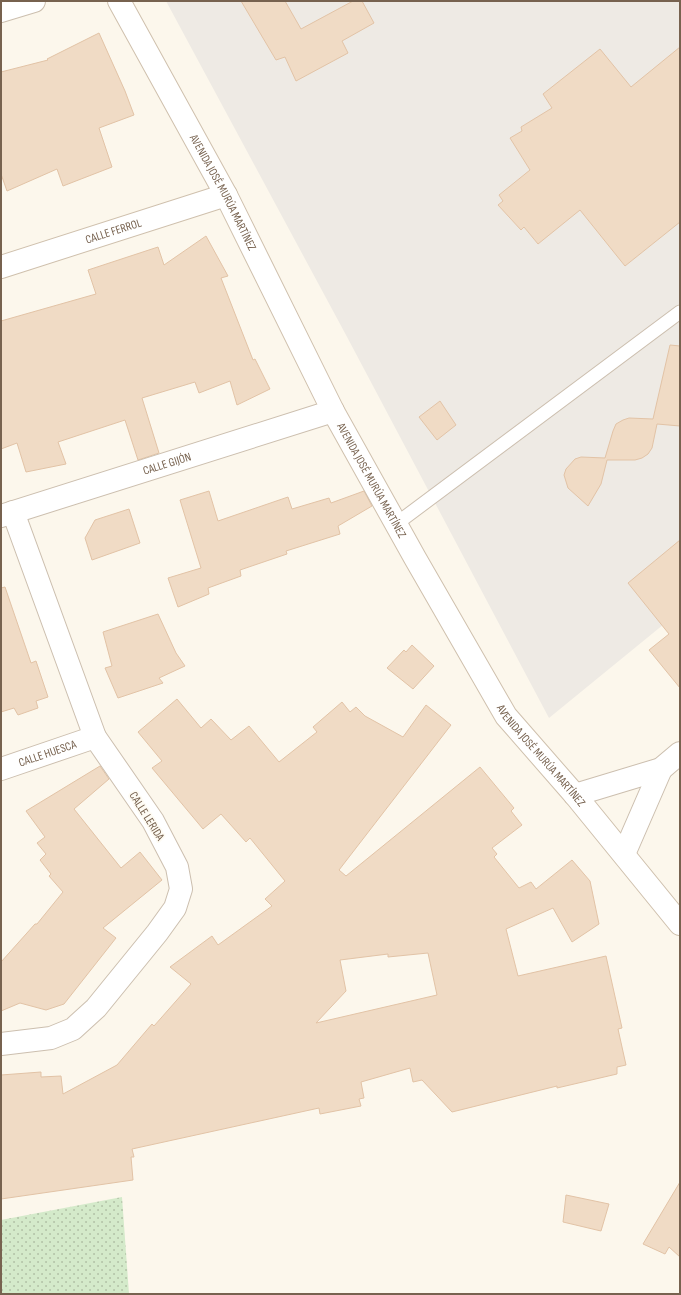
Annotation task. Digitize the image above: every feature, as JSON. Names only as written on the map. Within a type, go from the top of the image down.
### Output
[{"type":"street","points":[[1,12],[34,1]]},
{"type":"street","name":"AVENIDA JOSÉ MURÚA MARTÍNEZ","points":[[119,1],[226,195],[333,411],[506,716],[575,795],[680,924]]},
{"type":"street","name":"CALLE FERROL","points":[[1,267],[226,195]]},
{"type":"street","name":"CALLE GIJÓN","points":[[7,514],[333,411]]},
{"type":"street","name":"CALLE LERIDA","points":[[1,1044],[51,1038],[73,1029],[100,1002],[157,933],[175,908],[181,889],[177,867],[153,820],[94,737],[7,514]]},
{"type":"street","name":"CALLE HUESCA","points":[[1,769],[94,737]]},
{"type":"street","points":[[575,795],[661,769],[680,753]]},
{"type":"street","points":[[624,854],[661,769]]},
{"type":"lane","points":[[396,524],[680,312]]},
{"type":"shaded area","points":[[166,1],[680,1],[680,611],[549,718],[346,335]]},
{"type":"green space","points":[[122,1197],[129,1294],[1,1294],[1,1220]]},
{"type":"building","points":[[241,1],[285,1],[301,29],[353,1],[362,1],[374,23],[342,41],[348,53],[296,81],[285,57],[276,60]]},
{"type":"building","points":[[99,33],[134,115],[99,128],[112,167],[63,186],[57,169],[7,191],[1,174],[1,72],[48,60],[47,59]]},
{"type":"building","points":[[680,47],[680,222],[625,266],[580,210],[538,244],[524,227],[521,230],[498,205],[503,201],[499,195],[530,170],[510,138],[522,131],[521,127],[552,108],[543,94],[600,49],[631,87]]},
{"type":"building","points":[[206,236],[228,276],[221,278],[253,360],[255,359],[270,389],[237,405],[230,381],[199,393],[195,382],[142,398],[159,453],[138,460],[125,420],[58,442],[66,464],[26,472],[17,443],[1,449],[1,321],[96,294],[88,270],[158,247],[164,265]]},
{"type":"building","points":[[670,345],[680,346],[680,426],[657,424],[652,448],[648,454],[642,458],[635,460],[607,460],[601,484],[588,506],[568,488],[564,475],[566,469],[575,459],[581,457],[605,458],[616,424],[629,418],[653,419]]},
{"type":"building","points":[[440,401],[456,425],[437,440],[419,417]]},
{"type":"building","points":[[209,491],[218,521],[288,497],[292,509],[329,498],[331,503],[364,491],[372,506],[338,526],[340,534],[286,551],[287,554],[240,570],[241,576],[208,588],[209,594],[178,607],[168,578],[201,568],[180,500]]},
{"type":"building","points":[[129,509],[140,543],[92,560],[85,538],[95,520]]},
{"type":"building","points":[[680,540],[680,688],[649,650],[669,634],[628,583]]},
{"type":"building","points":[[5,587],[31,663],[36,661],[48,697],[36,701],[38,708],[18,715],[14,708],[1,712],[1,588]]},
{"type":"building","points":[[158,614],[176,653],[185,666],[159,678],[163,683],[118,698],[105,668],[112,666],[103,632]]},
{"type":"building","points":[[412,645],[434,666],[413,689],[387,668],[404,650],[406,652]]},
{"type":"building","points":[[177,699],[201,728],[211,719],[231,740],[249,726],[279,762],[317,732],[313,727],[342,702],[350,712],[356,707],[365,716],[403,737],[426,705],[451,725],[339,870],[346,876],[480,767],[514,808],[511,811],[522,825],[492,848],[497,854],[494,857],[519,888],[531,882],[536,889],[572,860],[590,881],[599,924],[572,942],[553,908],[506,929],[518,976],[606,956],[622,1028],[618,1029],[626,1065],[617,1067],[617,1074],[557,1088],[557,1086],[452,1112],[422,1080],[413,1082],[410,1068],[361,1082],[364,1098],[359,1099],[361,1106],[320,1114],[319,1108],[132,1149],[134,1157],[131,1157],[133,1180],[1,1199],[1,1075],[41,1072],[41,1077],[61,1076],[63,1094],[117,1065],[152,1024],[154,1026],[191,984],[170,967],[212,936],[218,945],[272,906],[265,899],[285,881],[250,838],[246,842],[221,814],[203,829],[152,768],[162,761],[138,732]],"holes":[[[428,953],[437,995],[316,1023],[346,991],[340,960],[388,954],[388,957]]]},
{"type":"building","points":[[100,766],[109,779],[74,809],[121,868],[140,852],[162,880],[103,928],[116,938],[64,1004],[46,1010],[20,1003],[1,1011],[1,962],[35,924],[37,924],[63,892],[49,876],[51,874],[40,860],[46,854],[37,843],[45,837],[26,811]]},
{"type":"building","points":[[680,1182],[680,1257],[669,1247],[665,1254],[643,1244]]},
{"type":"building","points":[[566,1195],[609,1204],[601,1231],[563,1222]]}]
